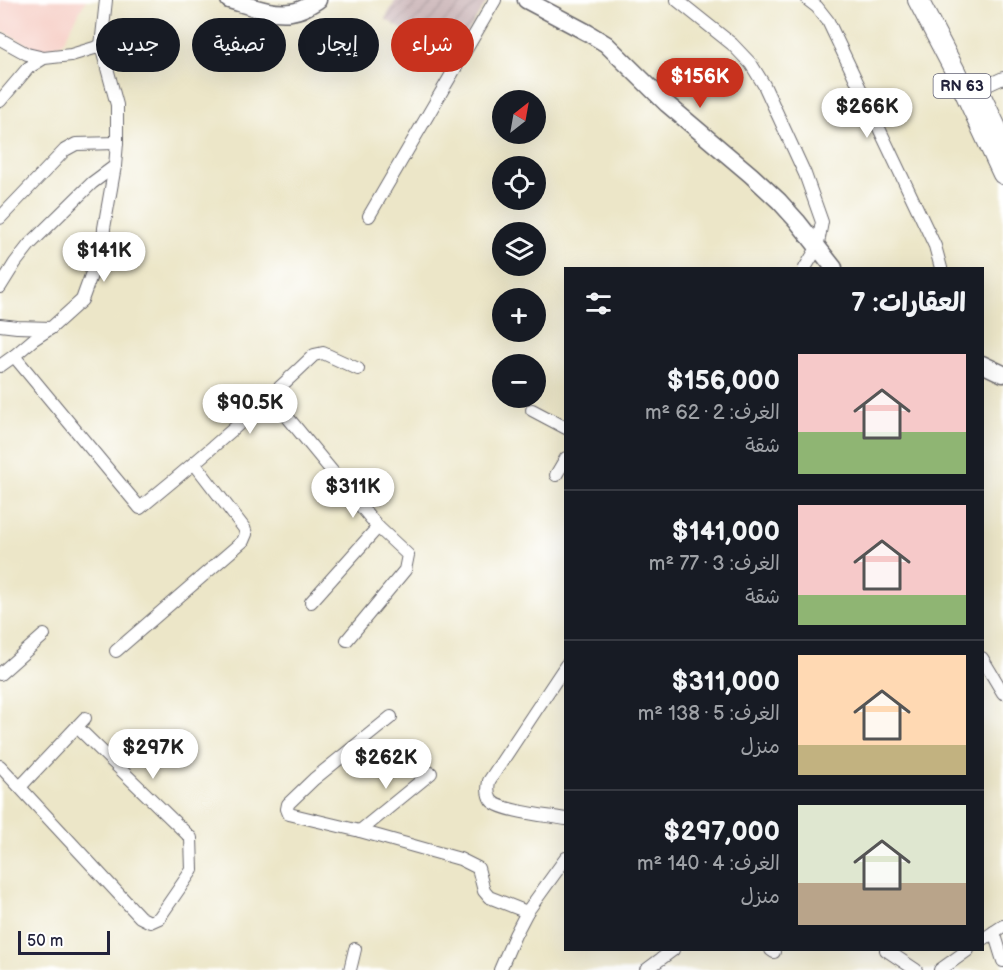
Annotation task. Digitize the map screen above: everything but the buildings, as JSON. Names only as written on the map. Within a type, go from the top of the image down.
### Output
[{"type":"main road","name":"RN 63","points":[[918,0],[955,71],[1003,174]]},
{"type":"main road","name":"RN 63","points":[[932,0],[1003,142]]},
{"type":"street","points":[[104,18],[106,0]]},
{"type":"street","points":[[229,0],[265,10],[292,12],[318,0]]},
{"type":"street","points":[[369,216],[495,0]]},
{"type":"street","points":[[526,0],[606,44],[667,104],[765,188],[796,220],[833,267]]},
{"type":"street","points":[[677,0],[732,44],[751,64],[764,85],[805,174],[822,222],[817,248],[806,267]]},
{"type":"street","points":[[808,0],[828,21],[935,246],[941,267]]},
{"type":"street","points":[[0,39],[27,54],[44,58],[70,55],[96,47]]},
{"type":"street","points":[[0,101],[28,68],[44,58]]},
{"type":"street","points":[[0,366],[51,328],[82,300],[103,249],[117,143],[117,105],[108,72]]},
{"type":"street","points":[[977,90],[1003,78]]},
{"type":"street","points":[[0,218],[65,150],[76,144],[117,143]]},
{"type":"street","points":[[0,287],[29,245],[92,183],[115,166]]},
{"type":"street","points":[[0,325],[51,328]]},
{"type":"street","points":[[14,356],[140,508],[271,397],[314,355],[323,353],[358,369]]},
{"type":"street","points":[[984,365],[1003,374]]},
{"type":"street","points":[[271,397],[378,527],[408,555],[405,570],[347,640]]},
{"type":"street","points":[[532,410],[564,427]]},
{"type":"street","points":[[556,475],[564,461]]},
{"type":"street","points":[[116,651],[243,541],[246,534],[244,528],[194,463]]},
{"type":"street","points":[[311,602],[378,527]]},
{"type":"street","points":[[0,674],[44,635]]},
{"type":"street","points":[[984,661],[1003,693]]},
{"type":"street","points":[[564,668],[489,781],[488,792],[491,801],[500,807],[564,819]]},
{"type":"street","points":[[391,717],[314,779],[288,804],[289,814],[360,831],[469,863],[478,868],[484,891],[489,897],[527,912]]},
{"type":"street","points":[[0,766],[140,917],[150,922],[159,918],[192,870],[191,838],[81,723],[20,787]]},
{"type":"street","points":[[360,831],[431,773]]},
{"type":"street","points":[[500,970],[527,912],[564,861]]},
{"type":"street","points":[[984,939],[998,929],[1003,961]]},
{"type":"street","points":[[350,970],[355,949]]},
{"type":"street","points":[[646,970],[672,951]]},
{"type":"street","points":[[888,951],[916,970]]},
{"type":"street","points":[[940,970],[967,951]]},
{"type":"shaded area","points":[[0,0],[86,0],[62,44],[38,51],[0,29]]},
{"type":"shaded area","points":[[396,0],[488,0],[474,22],[474,18],[391,18],[391,23],[385,19]]}]
